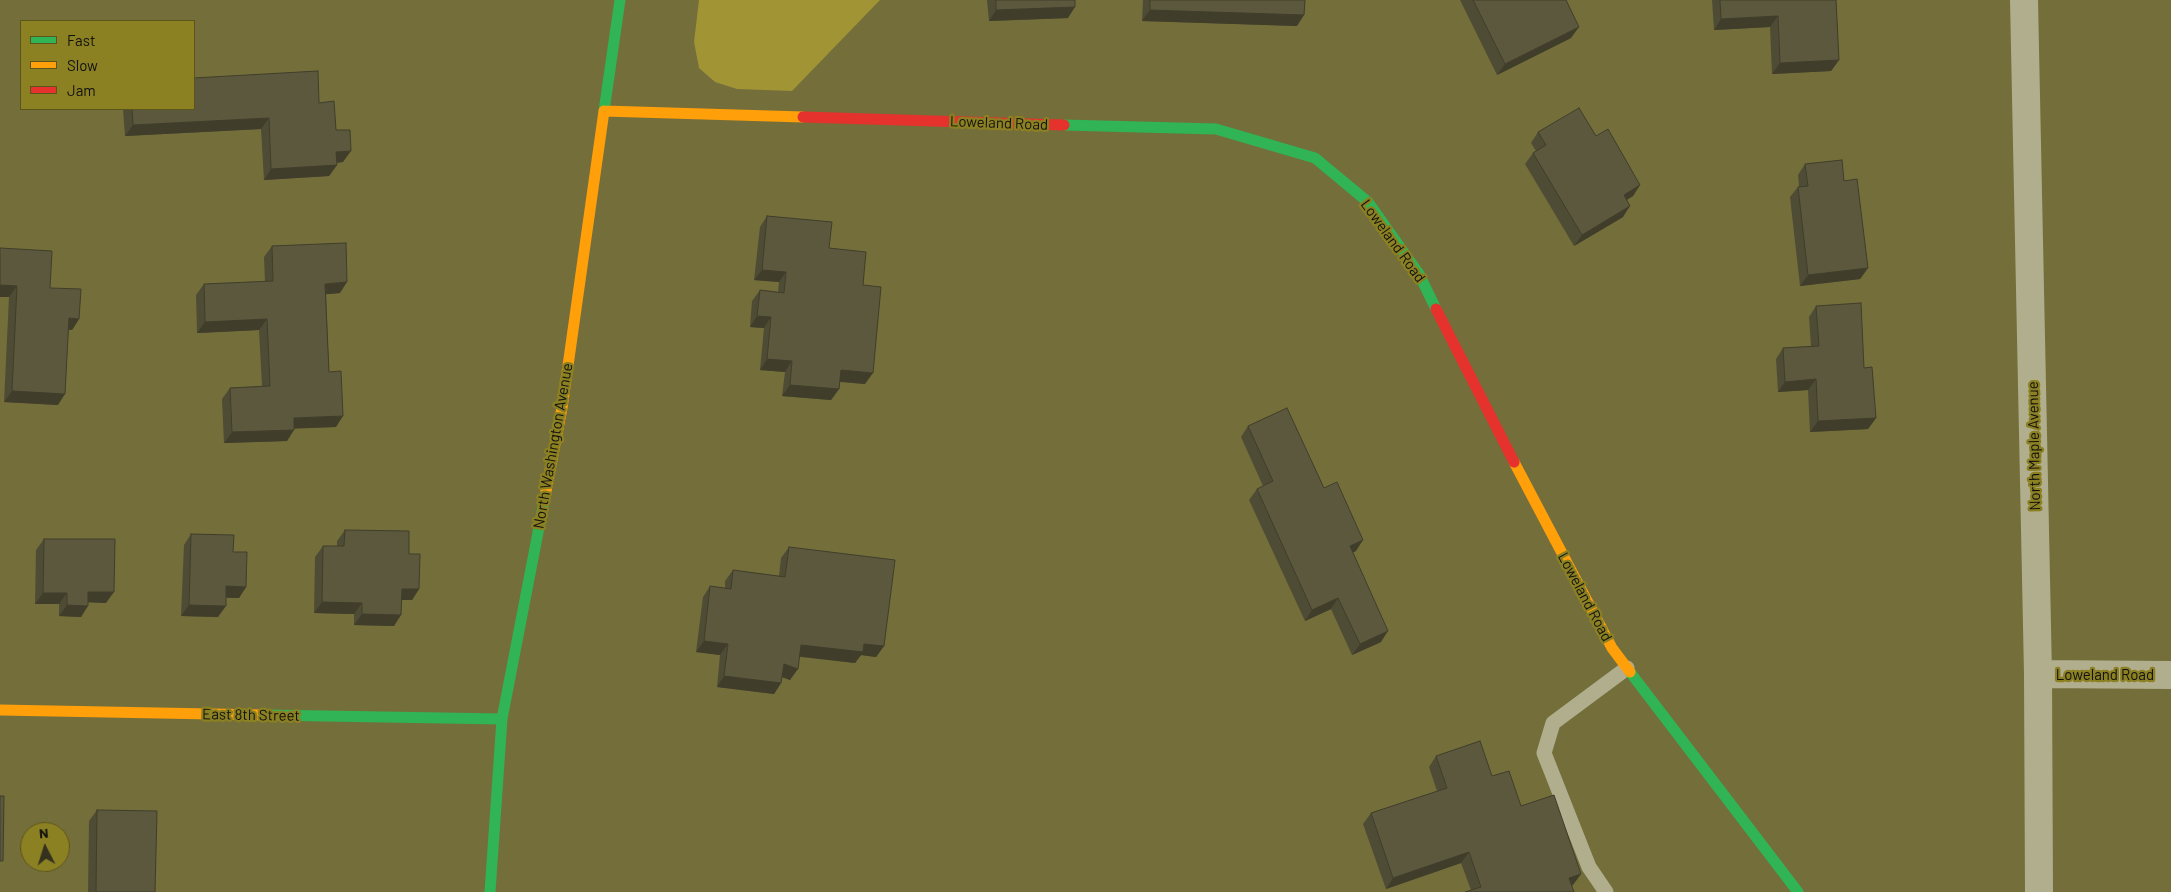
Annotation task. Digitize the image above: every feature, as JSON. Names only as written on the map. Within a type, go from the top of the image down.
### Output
[{"type":"street","name":"North Washington Avenue","points":[[490,892],[502,718],[562,408],[620,0]]},
{"type":"street","name":"North Maple Avenue","points":[[2024,0],[2038,674],[2040,892]]},
{"type":"street","name":"Loweland Road","points":[[604,111],[1216,129],[1314,158],[1368,202],[1419,274],[1474,387],[1612,648],[1798,892]]},
{"type":"street","name":"Loweland Road","points":[[2038,674],[2171,675]]},
{"type":"street","name":"East 8th Street","points":[[0,710],[502,718]]},
{"type":"lane","points":[[1606,892],[1589,867],[1544,753],[1552,723],[1627,668]]},
{"type":"shaded area","points":[[699,0],[880,0],[792,91],[737,89],[715,82],[699,68],[694,42]]},
{"type":"building","points":[[996,0],[1075,0],[1075,7],[996,10]]},
{"type":"building","points":[[1150,0],[1305,0],[1304,15],[1150,10]]},
{"type":"building","points":[[1473,0],[1566,0],[1579,27],[1505,64]]},
{"type":"building","points":[[1720,0],[1836,0],[1839,60],[1780,63],[1778,16],[1721,19]]},
{"type":"building","points":[[318,71],[319,103],[334,101],[336,130],[350,130],[351,151],[336,152],[337,165],[271,169],[269,118],[133,125],[132,110],[195,110],[195,78]]},
{"type":"building","points":[[1579,108],[1596,136],[1608,129],[1640,185],[1624,195],[1630,206],[1582,235],[1533,153],[1546,145],[1538,132]]},
{"type":"building","points":[[1842,160],[1844,181],[1857,179],[1868,268],[1808,275],[1798,187],[1808,186],[1805,164]]},
{"type":"building","points":[[767,216],[832,222],[829,248],[866,252],[863,285],[881,287],[873,373],[841,370],[839,389],[790,385],[792,361],[767,359],[771,317],[757,316],[760,290],[784,293],[786,272],[762,270]]},
{"type":"building","points":[[346,243],[347,282],[325,284],[329,372],[341,371],[343,416],[294,418],[294,430],[232,432],[230,388],[270,386],[267,319],[205,322],[204,284],[273,281],[272,246]]},
{"type":"building","points":[[0,248],[52,251],[50,288],[81,289],[79,319],[69,318],[65,394],[12,391],[17,286],[0,285]]},
{"type":"building","points":[[1861,303],[1864,368],[1872,367],[1876,418],[1818,421],[1816,379],[1785,382],[1783,348],[1819,346],[1816,306]]},
{"type":"building","points":[[1287,408],[1324,488],[1337,482],[1363,540],[1350,546],[1388,631],[1360,644],[1338,598],[1312,610],[1257,489],[1273,481],[1248,426]]},
{"type":"building","points":[[345,530],[409,531],[409,554],[420,554],[419,589],[402,589],[401,615],[362,614],[362,603],[322,602],[323,546],[344,546]]},
{"type":"building","points":[[191,534],[234,535],[233,552],[247,552],[246,587],[226,586],[226,606],[189,605]]},
{"type":"building","points":[[44,539],[115,539],[114,592],[88,592],[88,606],[67,605],[67,593],[43,593]]},
{"type":"building","points":[[789,547],[895,560],[884,646],[864,644],[863,652],[801,645],[798,669],[784,664],[781,683],[724,676],[728,644],[704,641],[710,586],[731,589],[733,570],[785,577]]},
{"type":"building","points":[[1480,741],[1492,776],[1509,771],[1521,806],[1554,795],[1581,874],[1569,878],[1574,892],[1465,892],[1481,887],[1469,852],[1393,878],[1371,813],[1447,788],[1436,756]]},
{"type":"building","points":[[0,796],[4,796],[3,861],[0,861]]},
{"type":"building","points":[[97,810],[157,811],[155,892],[96,892]]},
{"type":"traffic: fast","points":[[604,111],[620,0]]},
{"type":"traffic: fast","points":[[1064,125],[1216,129],[1315,158],[1368,202],[1419,274],[1436,309]]},
{"type":"traffic: fast","points":[[490,892],[502,719],[546,491]]},
{"type":"traffic: fast","points":[[1630,672],[1798,892]]},
{"type":"traffic: fast","points":[[265,715],[502,719]]},
{"type":"traffic: slow","points":[[604,111],[803,117]]},
{"type":"traffic: slow","points":[[546,491],[562,408],[604,111]]},
{"type":"traffic: slow","points":[[1514,462],[1612,648],[1630,672]]},
{"type":"traffic: slow","points":[[0,710],[265,715]]},
{"type":"traffic: jam","points":[[803,117],[1064,125]]},
{"type":"traffic: jam","points":[[1436,309],[1514,462]]}]
